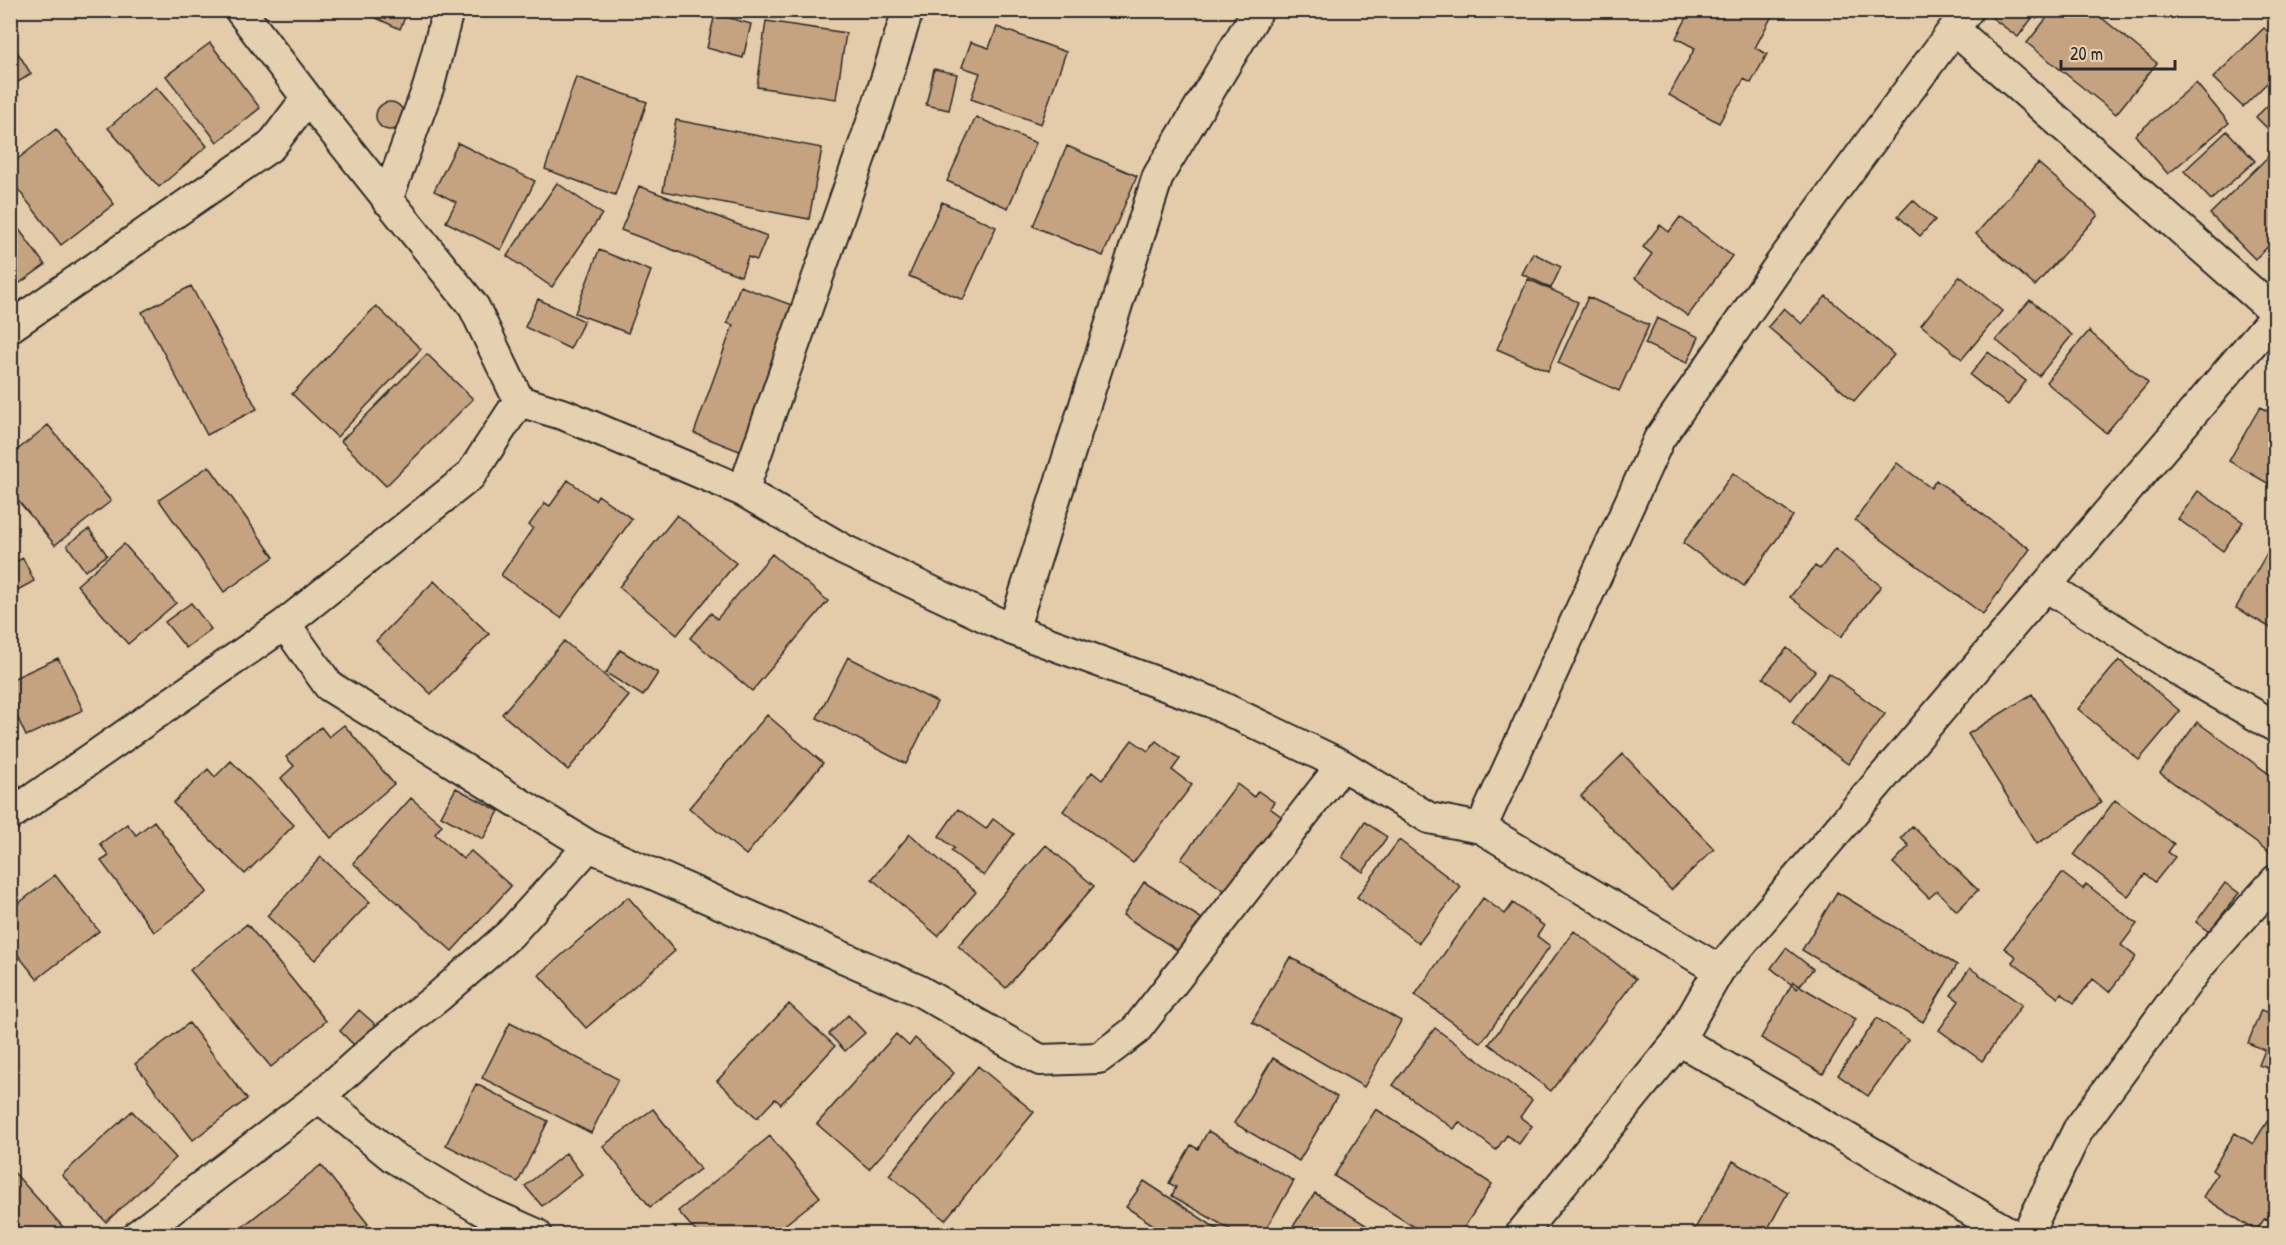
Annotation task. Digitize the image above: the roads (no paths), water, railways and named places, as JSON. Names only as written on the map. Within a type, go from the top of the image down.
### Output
[{"type":"street","points":[[240,10],[387,200],[474,307],[519,402],[565,415],[743,491],[844,550],[1013,630],[1211,702],[1342,765],[1429,818],[1481,828],[1719,970]]},
{"type":"street","points":[[387,200],[429,85],[448,10]]},
{"type":"street","points":[[743,491],[874,116],[908,10]]},
{"type":"street","points":[[1013,630],[1158,176],[1258,10]]},
{"type":"street","points":[[1481,828],[1659,439],[1781,263],[1961,20],[2276,314],[1719,970],[1680,1040],[1521,1234]]},
{"type":"street","points":[[10,327],[271,146],[307,98]]},
{"type":"street","points":[[10,815],[285,624],[470,476],[519,402]]},
{"type":"street","points":[[2046,586],[2168,664],[2276,727]]},
{"type":"street","points":[[285,624],[329,686],[589,846],[918,990],[1040,1060],[1099,1058],[1135,1031],[1342,765]]},
{"type":"street","points":[[139,1234],[319,1097],[510,934],[589,846]]},
{"type":"street","points":[[2027,1234],[2078,1130],[2199,966],[2276,880]]},
{"type":"street","points":[[1680,1040],[2011,1234]]},
{"type":"street","points":[[319,1097],[393,1157],[482,1210],[536,1234]]}]
